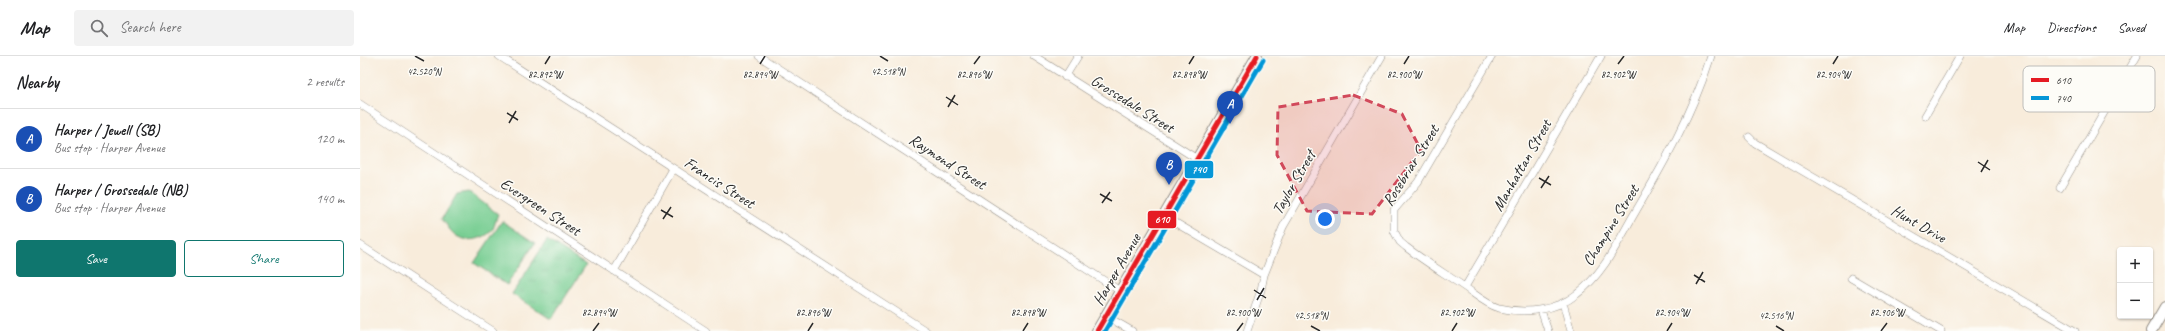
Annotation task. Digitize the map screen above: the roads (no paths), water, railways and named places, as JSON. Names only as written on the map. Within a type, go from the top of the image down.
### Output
[{"type":"main road","name":"Harper Avenue","points":[[1097,331],[1257,56]]},
{"type":"main road","points":[[2151,331],[2165,307]]},
{"type":"street","name":"Francis Street","points":[[499,56],[926,331]]},
{"type":"street","name":"Raymond Street","points":[[759,56],[1120,291]]},
{"type":"street","name":"Grossedale Street","points":[[1034,56],[1197,159]]},
{"type":"street","points":[[1066,77],[1078,56]]},
{"type":"street","name":"Taylor Street","points":[[1247,331],[1261,290],[1264,275],[1283,227],[1382,56]]},
{"type":"street","name":"Rosebriar Street","points":[[1465,287],[1400,242],[1394,231],[1393,216],[1397,205],[1418,182],[1492,56]]},
{"type":"street","name":"Manhattan Street","points":[[1465,287],[1601,56]]},
{"type":"street","name":"Champine Street","points":[[1465,287],[1481,300],[1499,308],[1540,310],[1563,303],[1582,290],[1606,264],[1664,164],[1683,126],[1712,56]]},
{"type":"street","points":[[1925,116],[1960,56]]},
{"type":"street","points":[[2132,66],[2138,56]]},
{"type":"street","name":"Evergreen Street","points":[[360,104],[706,331]]},
{"type":"street","points":[[2060,188],[2105,112]]},
{"type":"street","name":"Hunt Drive","points":[[1749,137],[1755,143],[2075,331]]},
{"type":"street","points":[[614,271],[673,168]]},
{"type":"street","points":[[1164,216],[1264,275]]},
{"type":"street","points":[[360,245],[493,331]]},
{"type":"street","points":[[1851,278],[1941,331]]},
{"type":"street","points":[[1563,303],[1571,331]]},
{"type":"street","points":[[1540,310],[1548,331]]},
{"type":"street","points":[[1106,316],[1132,331]]},
{"type":"place","name":"Harper / Jewell (SB)","points":[[1230,124]]},
{"type":"place","name":"Harper / Grossedale (NB)","points":[[1169,185]]}]
